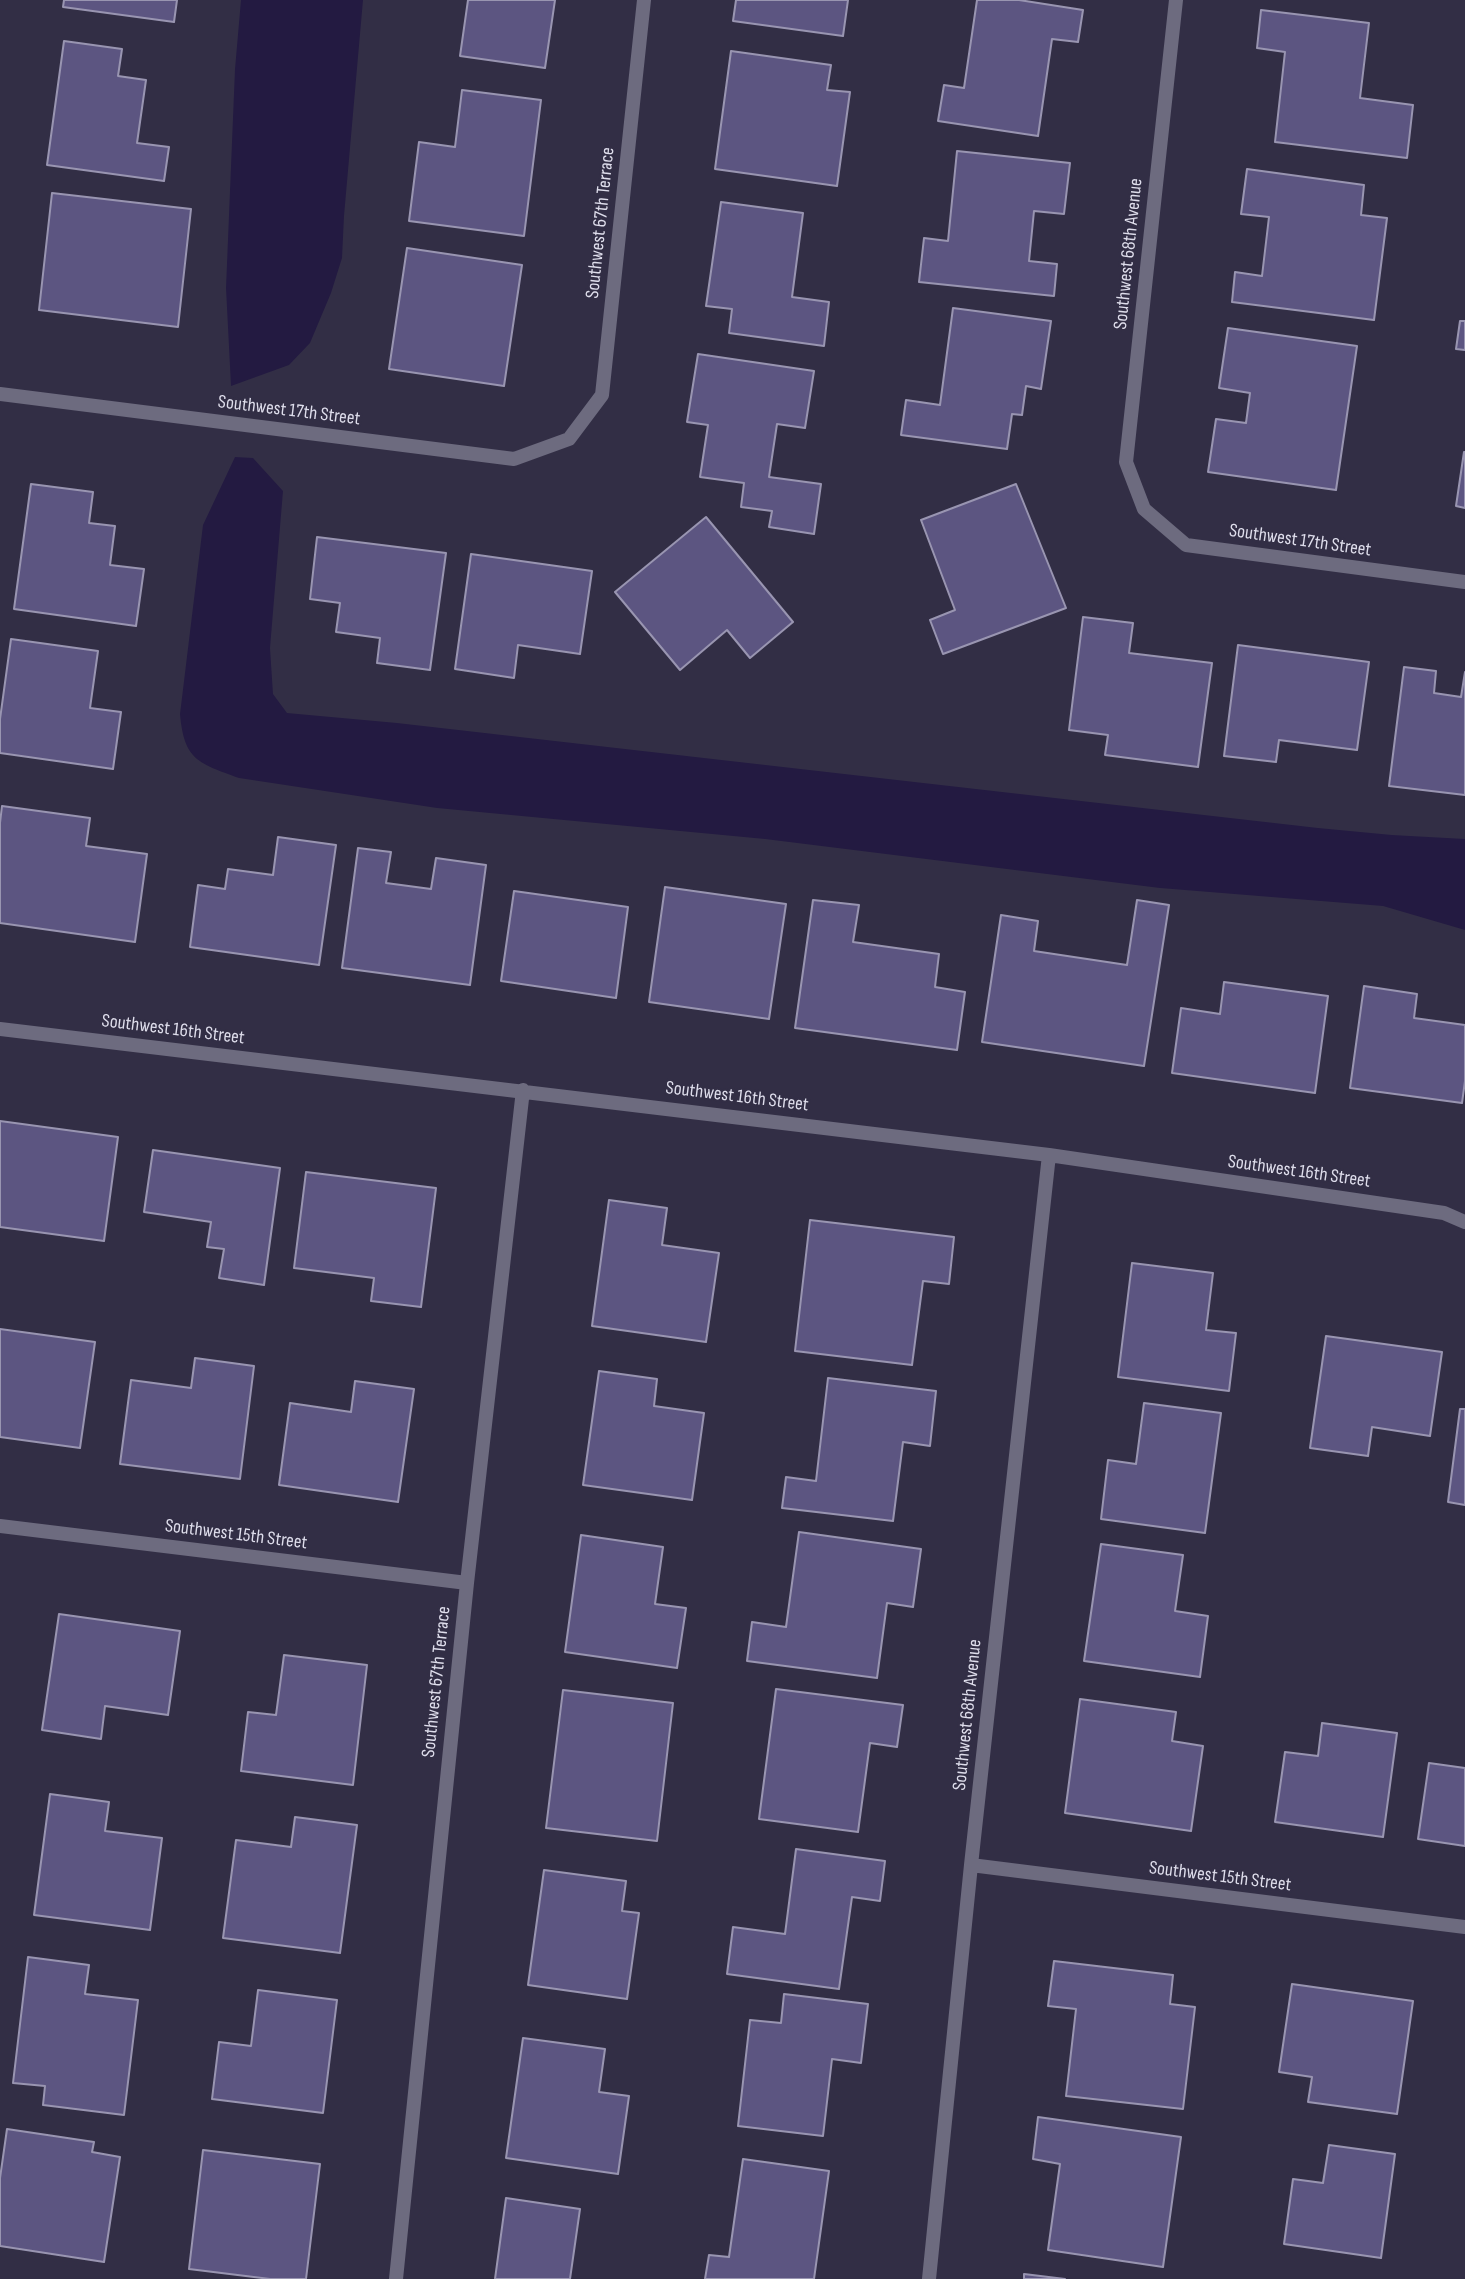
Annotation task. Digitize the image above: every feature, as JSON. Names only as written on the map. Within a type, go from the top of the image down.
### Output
[{"type":"street","name":"Southwest 67th Terrace","points":[[569,439],[602,395],[644,0]]},
{"type":"street","name":"Southwest 68th Avenue","points":[[1144,509],[1126,462],[1176,0]]},
{"type":"street","name":"Southwest 17th Street","points":[[0,394],[514,459],[569,439]]},
{"type":"street","name":"Southwest 17th Street","points":[[1144,509],[1186,545],[1465,582]]},
{"type":"street","name":"Southwest 16th Street","points":[[0,1029],[1049,1155],[1444,1213],[1465,1222]]},
{"type":"street","name":"Southwest 67th Terrace","points":[[396,2279],[467,1583],[523,1090]]},
{"type":"street","name":"Southwest 68th Avenue","points":[[929,2279],[971,1865],[1049,1155]]},
{"type":"street","name":"Southwest 15th Street","points":[[0,1526],[467,1583]]},
{"type":"street","name":"Southwest 15th Street","points":[[971,1865],[1465,1927]]},
{"type":"shaded area","points":[[241,0],[363,0],[342,258],[331,293],[310,343],[289,365],[231,386],[226,288],[235,69]]},
{"type":"shaded area","points":[[235,457],[253,458],[283,491],[270,648],[273,694],[287,713],[397,723],[1318,828],[1465,839],[1465,930],[1383,906],[1160,888],[765,839],[437,808],[239,778],[225,773],[203,763],[190,751],[185,741],[180,714],[203,525]]},
{"type":"building","points":[[64,0],[177,0],[174,22],[63,7]]},
{"type":"building","points":[[468,0],[555,0],[545,68],[460,56]]},
{"type":"building","points":[[736,0],[848,0],[843,36],[733,21]]},
{"type":"building","points":[[977,0],[1019,0],[1083,10],[1078,42],[1052,39],[1038,136],[938,121],[944,85],[964,88]]},
{"type":"building","points":[[1261,10],[1369,23],[1360,98],[1413,105],[1407,158],[1275,142],[1285,52],[1257,48]]},
{"type":"building","points":[[64,41],[122,49],[118,76],[146,80],[137,143],[169,147],[164,181],[47,165]]},
{"type":"building","points":[[731,51],[831,65],[827,90],[850,92],[837,186],[715,169]]},
{"type":"building","points":[[462,90],[541,100],[524,236],[409,221],[419,142],[455,147]]},
{"type":"building","points":[[957,151],[1070,163],[1064,214],[1034,211],[1029,261],[1057,264],[1054,296],[919,282],[924,238],[948,241]]},
{"type":"building","points":[[1247,169],[1364,185],[1361,215],[1387,218],[1374,320],[1232,302],[1235,272],[1262,276],[1269,217],[1241,214]]},
{"type":"building","points":[[52,193],[191,209],[178,327],[39,310]]},
{"type":"building","points":[[721,202],[803,213],[792,297],[829,302],[824,346],[729,333],[732,309],[706,306]]},
{"type":"building","points":[[407,248],[522,265],[504,386],[389,369]]},
{"type":"building","points":[[953,308],[1051,321],[1041,389],[1026,386],[1022,415],[1012,414],[1007,449],[901,435],[906,400],[940,405]]},
{"type":"building","points":[[1460,321],[1465,321],[1465,350],[1456,349]]},
{"type":"building","points":[[1228,328],[1357,346],[1336,490],[1208,472],[1216,419],[1246,423],[1250,393],[1219,388]]},
{"type":"building","points":[[698,354],[814,371],[805,428],[777,424],[769,477],[821,484],[814,534],[769,527],[772,511],[741,507],[744,483],[700,477],[708,425],[687,422]]},
{"type":"building","points":[[1465,452],[1465,508],[1456,506]]},
{"type":"building","points":[[31,484],[93,492],[89,523],[115,526],[110,565],[144,569],[136,626],[14,609]]},
{"type":"building","points":[[1016,484],[1066,608],[943,654],[930,620],[955,610],[921,520]]},
{"type":"building","points":[[706,517],[793,622],[750,658],[727,630],[680,670],[615,592]]},
{"type":"building","points":[[317,537],[446,553],[430,670],[377,663],[380,638],[336,632],[340,603],[310,599]]},
{"type":"building","points":[[471,554],[592,571],[580,654],[518,645],[514,678],[455,669]]},
{"type":"building","points":[[1083,617],[1133,623],[1129,653],[1212,663],[1198,767],[1105,755],[1108,735],[1069,730]]},
{"type":"building","points":[[11,639],[98,651],[90,708],[121,712],[113,769],[0,753],[0,719]]},
{"type":"building","points":[[1238,645],[1369,662],[1357,750],[1279,740],[1276,762],[1224,756]]},
{"type":"building","points":[[1404,667],[1436,671],[1434,693],[1461,697],[1465,672],[1465,795],[1389,786]]},
{"type":"building","points":[[2,806],[90,818],[86,846],[147,854],[135,942],[0,923]]},
{"type":"building","points":[[278,837],[336,845],[319,965],[190,947],[198,885],[225,889],[228,869],[273,875]]},
{"type":"building","points":[[358,848],[391,852],[386,883],[431,889],[436,858],[486,865],[470,985],[342,968]]},
{"type":"building","points":[[665,887],[786,904],[769,1019],[649,1002]]},
{"type":"building","points":[[514,891],[628,907],[616,998],[501,981]]},
{"type":"building","points":[[813,900],[859,905],[853,942],[939,954],[935,987],[965,992],[957,1050],[795,1028]]},
{"type":"building","points":[[1137,900],[1169,905],[1144,1066],[982,1042],[1001,915],[1038,921],[1034,951],[1127,965]]},
{"type":"building","points":[[1224,982],[1328,996],[1315,1093],[1172,1073],[1181,1008],[1220,1014]]},
{"type":"building","points":[[1364,986],[1417,994],[1414,1018],[1465,1025],[1465,1081],[1462,1103],[1350,1088]]},
{"type":"building","points":[[0,1121],[118,1137],[104,1241],[0,1227]]},
{"type":"building","points":[[153,1150],[280,1168],[264,1285],[219,1278],[224,1249],[207,1247],[211,1222],[144,1212]]},
{"type":"building","points":[[306,1172],[436,1188],[421,1307],[371,1301],[374,1278],[294,1268]]},
{"type":"building","points":[[609,1200],[667,1208],[662,1245],[719,1253],[706,1342],[592,1326]]},
{"type":"building","points":[[810,1220],[954,1237],[949,1284],[923,1281],[912,1365],[795,1351]]},
{"type":"building","points":[[1132,1263],[1213,1273],[1206,1330],[1236,1333],[1229,1391],[1118,1377]]},
{"type":"building","points":[[0,1329],[95,1342],[80,1448],[0,1437]]},
{"type":"building","points":[[1326,1336],[1442,1352],[1430,1436],[1372,1427],[1368,1456],[1310,1448]]},
{"type":"building","points":[[195,1358],[254,1366],[240,1479],[120,1464],[131,1380],[191,1388]]},
{"type":"building","points":[[599,1371],[657,1379],[654,1406],[704,1413],[692,1500],[583,1485]]},
{"type":"building","points":[[828,1378],[936,1391],[930,1446],[903,1442],[893,1521],[782,1508],[786,1477],[816,1481]]},
{"type":"building","points":[[355,1381],[414,1389],[398,1502],[279,1485],[290,1403],[351,1412]]},
{"type":"building","points":[[1144,1403],[1221,1413],[1205,1533],[1101,1519],[1108,1460],[1136,1464]]},
{"type":"building","points":[[1460,1409],[1465,1409],[1465,1505],[1448,1502]]},
{"type":"building","points":[[799,1532],[921,1549],[913,1607],[887,1603],[877,1678],[747,1661],[752,1622],[786,1627]]},
{"type":"building","points":[[581,1535],[663,1547],[655,1604],[686,1608],[677,1668],[565,1652]]},
{"type":"building","points":[[1101,1544],[1183,1555],[1175,1611],[1208,1616],[1200,1677],[1084,1661]]},
{"type":"building","points":[[59,1614],[180,1631],[168,1715],[105,1706],[101,1739],[42,1730]]},
{"type":"building","points":[[284,1655],[367,1665],[353,1785],[241,1771],[248,1712],[276,1715]]},
{"type":"building","points":[[776,1689],[903,1705],[897,1747],[870,1743],[858,1832],[759,1819]]},
{"type":"building","points":[[563,1690],[673,1703],[657,1841],[546,1828]]},
{"type":"building","points":[[1080,1699],[1176,1712],[1172,1741],[1203,1746],[1191,1831],[1065,1813]]},
{"type":"building","points":[[1322,1723],[1397,1733],[1383,1837],[1275,1822],[1285,1752],[1318,1756]]},
{"type":"building","points":[[1429,1763],[1465,1768],[1465,1846],[1418,1839]]},
{"type":"building","points":[[50,1794],[109,1802],[105,1831],[162,1838],[150,1930],[34,1915]]},
{"type":"building","points":[[295,1817],[357,1825],[340,1953],[223,1938],[236,1840],[291,1847]]},
{"type":"building","points":[[796,1849],[885,1861],[880,1901],[852,1897],[839,1989],[727,1974],[733,1927],[785,1934]]},
{"type":"building","points":[[544,1870],[626,1881],[622,1911],[639,1913],[627,1999],[528,1985]]},
{"type":"building","points":[[28,1957],[89,1965],[85,1994],[138,2000],[124,2115],[43,2105],[45,2086],[13,2083]]},
{"type":"building","points":[[1054,1961],[1173,1975],[1170,2004],[1195,2007],[1183,2109],[1066,2096],[1076,2009],[1048,2006]]},
{"type":"building","points":[[1292,1984],[1413,2001],[1397,2114],[1308,2102],[1312,2077],[1279,2072]]},
{"type":"building","points":[[258,1990],[337,2000],[323,2113],[212,2099],[219,2042],[251,2046]]},
{"type":"building","points":[[784,1994],[868,2004],[861,2063],[832,2059],[823,2136],[738,2126],[750,2020],[781,2023]]},
{"type":"building","points":[[523,2038],[605,2049],[599,2092],[629,2096],[618,2174],[506,2158]]},
{"type":"building","points":[[1038,2117],[1181,2137],[1163,2267],[1048,2250],[1060,2164],[1033,2159]]},
{"type":"building","points":[[7,2129],[94,2142],[92,2152],[120,2157],[104,2262],[0,2246],[0,2178]]},
{"type":"building","points":[[1329,2145],[1395,2154],[1381,2258],[1284,2244],[1293,2179],[1323,2183]]},
{"type":"building","points":[[203,2150],[320,2164],[306,2279],[270,2279],[189,2269]]},
{"type":"building","points":[[743,2159],[829,2171],[814,2279],[705,2279],[709,2255],[729,2257]]},
{"type":"building","points":[[506,2198],[580,2209],[570,2279],[495,2279]]},
{"type":"building","points":[[1024,2274],[1065,2279],[1024,2279]]}]
